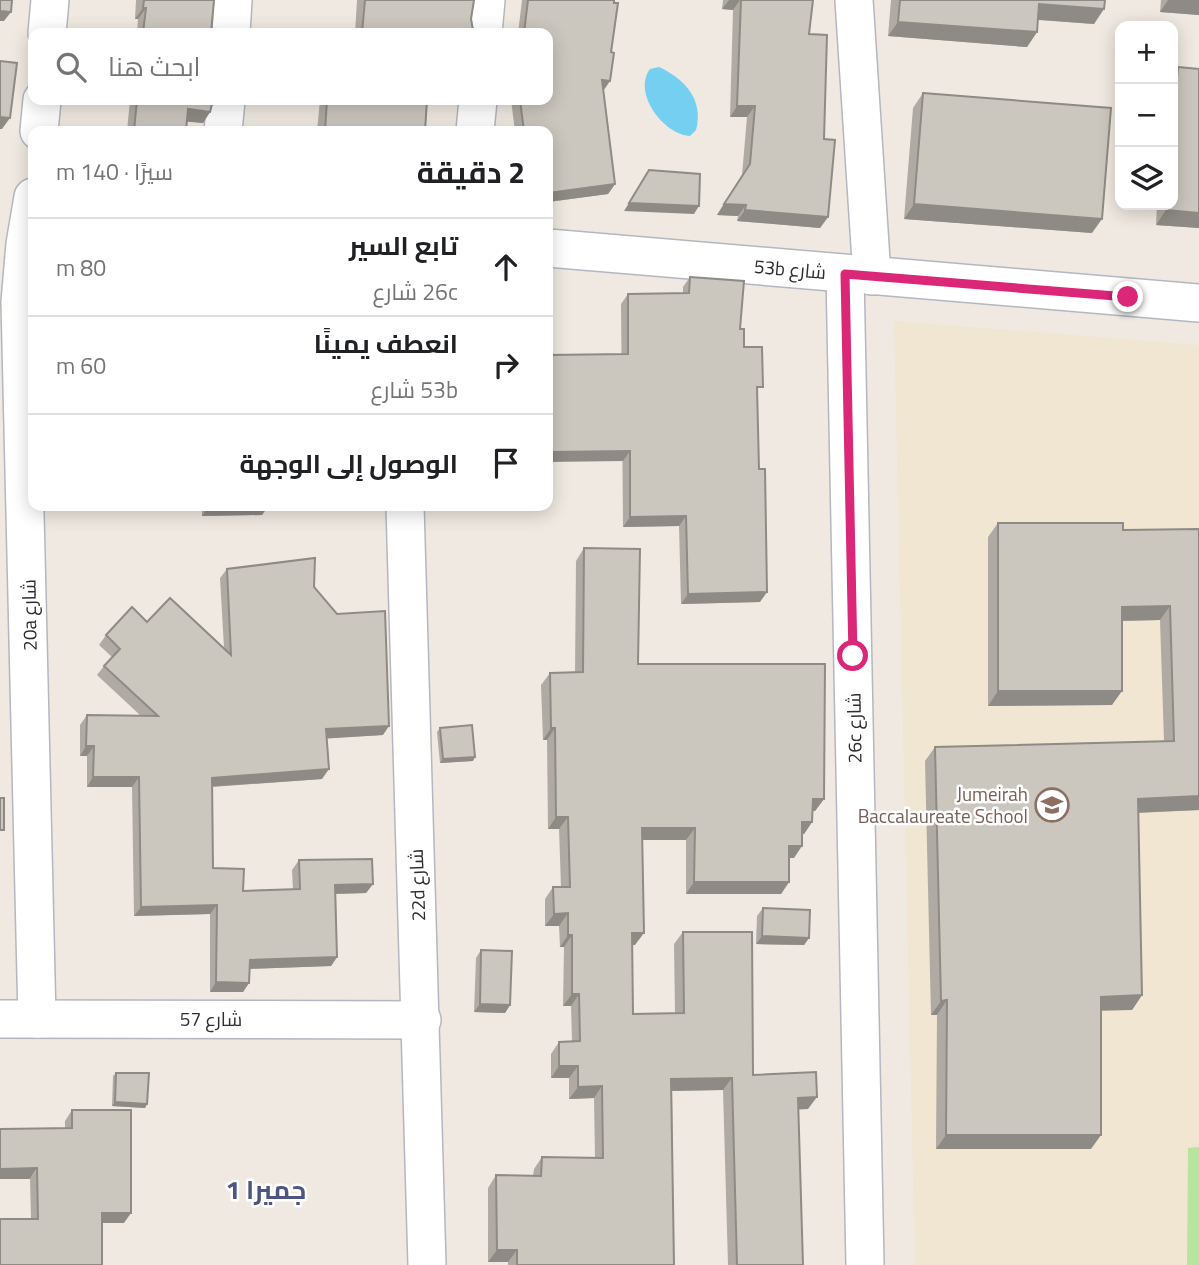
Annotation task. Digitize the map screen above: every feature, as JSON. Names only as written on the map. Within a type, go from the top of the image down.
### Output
[{"type":"street","points":[[47,28],[50,0]]},
{"type":"street","points":[[231,28],[233,0]]},
{"type":"street","points":[[483,28],[486,0]]},
{"type":"street","name":"26c شارع","points":[[854,0],[865,1265]]},
{"type":"street","points":[[39,126],[42,105]]},
{"type":"street","points":[[223,126],[226,105]]},
{"type":"street","points":[[475,126],[478,105]]},
{"type":"street","name":"20a شارع","points":[[25,208],[20,302],[15,653],[37,1019]]},
{"type":"street","name":"53b شارع","points":[[553,248],[1199,303]]},
{"type":"street","name":"22d شارع","points":[[405,511],[427,1265]]},
{"type":"street","name":"شارع 57","points":[[0,1019],[422,1020]]},
{"type":"shaded area","name":"Jumeirah Baccalaureate School","points":[[894,321],[1199,345],[1199,1265],[915,1265]]},
{"type":"green space","points":[[1199,1147],[1199,1265],[1187,1265],[1188,1148]]},
{"type":"water","points":[[659,67],[684,84],[695,100],[698,119],[696,130],[690,136],[680,134],[661,121],[648,100],[645,79],[650,69]]},
{"type":"building","points":[[0,0],[12,0],[11,12],[0,11]]},
{"type":"building","points":[[144,0],[214,0],[211,28],[144,28],[146,8],[143,8]]},
{"type":"building","points":[[365,0],[474,0],[473,28],[362,28]]},
{"type":"building","points":[[528,0],[614,0],[614,3],[618,3],[610,81],[602,80],[615,184],[553,192],[553,126],[523,126],[521,105],[553,105],[553,28],[525,28]]},
{"type":"building","points":[[741,0],[813,0],[809,34],[827,35],[824,139],[835,140],[828,217],[745,210],[746,205],[724,204],[750,164],[755,106],[737,106]]},
{"type":"building","points":[[900,0],[1105,0],[1104,9],[1039,4],[1037,32],[898,22]]},
{"type":"building","points":[[0,61],[17,63],[10,118],[0,117]]},
{"type":"building","points":[[1178,67],[1199,69],[1199,213],[1166,210],[1178,210]]},
{"type":"building","points":[[923,93],[1111,108],[1102,219],[914,204]]},
{"type":"building","points":[[137,105],[212,105],[210,112],[188,109],[186,126],[134,126]]},
{"type":"building","points":[[327,105],[427,105],[425,126],[325,126]]},
{"type":"building","points":[[649,170],[700,174],[699,206],[629,203]]},
{"type":"building","points":[[690,277],[744,281],[740,329],[744,329],[744,347],[762,347],[763,387],[757,387],[759,469],[765,469],[767,592],[688,594],[686,516],[630,517],[630,451],[553,452],[553,355],[628,354],[628,294],[689,293]]},
{"type":"building","points":[[998,523],[1123,523],[1123,530],[1199,529],[1199,796],[1138,799],[1142,995],[1101,997],[1101,1135],[946,1135],[947,1000],[941,1001],[935,747],[1174,741],[1170,606],[1122,607],[1122,691],[998,691]]},
{"type":"building","points":[[584,548],[640,549],[638,664],[825,664],[824,799],[813,799],[812,822],[802,822],[802,846],[789,846],[789,882],[694,882],[695,828],[642,828],[644,933],[632,933],[633,1014],[684,1013],[683,932],[752,932],[753,1075],[816,1072],[817,1097],[798,1098],[803,1265],[737,1265],[732,1078],[671,1079],[674,1265],[517,1265],[517,1250],[497,1250],[496,1175],[541,1176],[542,1157],[603,1158],[602,1086],[578,1087],[578,1066],[559,1066],[559,1042],[580,1041],[579,994],[572,994],[572,935],[568,935],[568,913],[554,914],[553,887],[570,887],[568,817],[556,817],[555,728],[551,728],[550,673],[583,672]]},
{"type":"building","points":[[315,558],[314,587],[337,614],[385,611],[389,726],[326,729],[329,769],[212,778],[213,868],[244,869],[243,891],[300,889],[299,860],[372,859],[373,884],[335,885],[337,957],[250,960],[249,983],[216,982],[217,905],[141,907],[139,777],[93,777],[94,746],[86,746],[87,715],[158,716],[104,666],[120,649],[106,635],[132,607],[147,622],[170,598],[231,655],[227,569]]},
{"type":"building","points":[[472,725],[475,757],[443,759],[440,728]]},
{"type":"building","points":[[0,798],[4,798],[4,830],[0,830]]},
{"type":"building","points":[[763,908],[810,910],[809,938],[762,936]]},
{"type":"building","points":[[481,950],[512,951],[510,1005],[480,1004]]},
{"type":"building","points":[[116,1073],[149,1073],[147,1104],[115,1102]]},
{"type":"building","points":[[72,1110],[131,1110],[131,1213],[102,1213],[102,1265],[0,1265],[0,1219],[38,1219],[37,1168],[0,1169],[0,1129],[72,1128]]},
{"type":"place","name":"Jumeirah Baccalaureate School","points":[[1052,805]]},
{"type":"district","name":"جميرا 1","points":[[266,1190]]},
{"type":"route","points":[[853,656],[845,274],[1128,297]]}]
